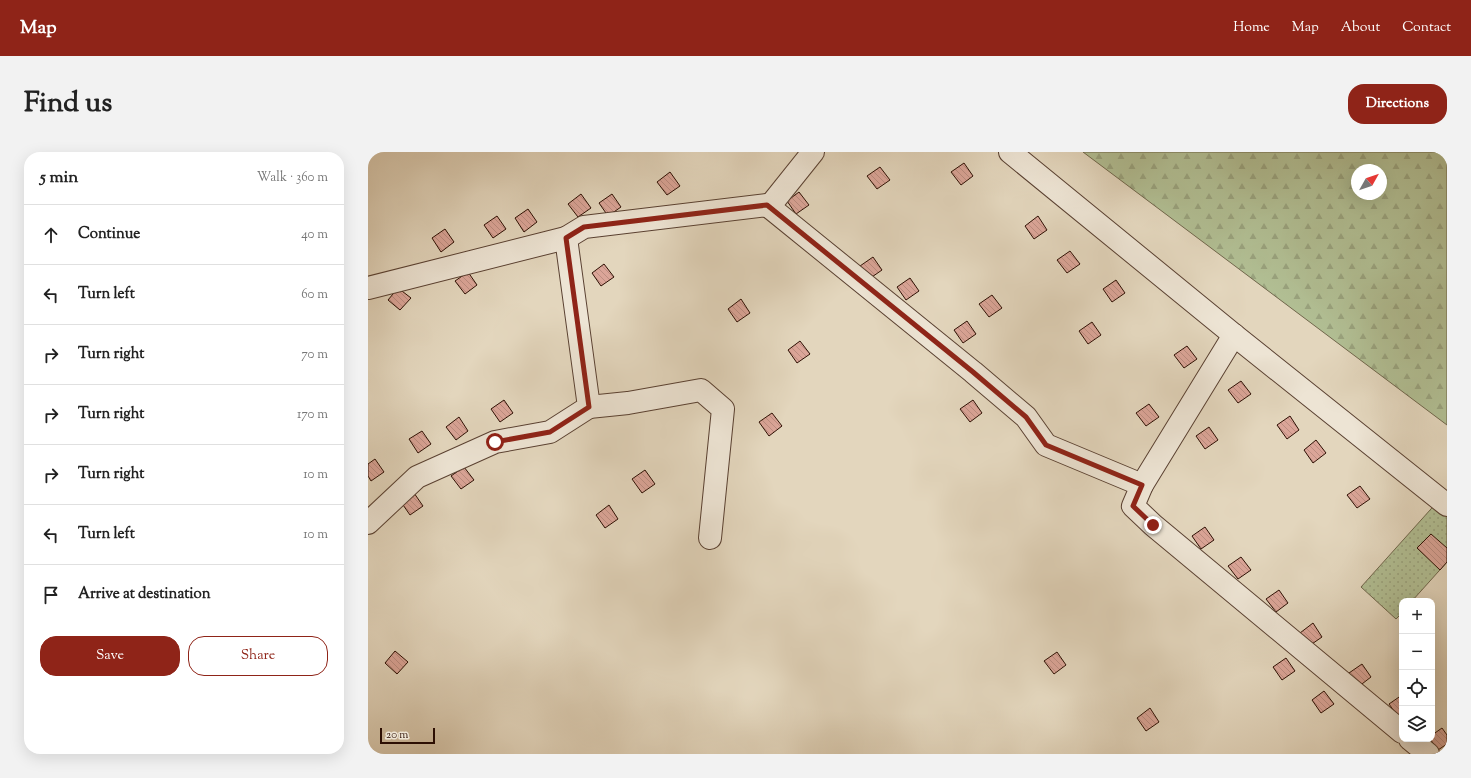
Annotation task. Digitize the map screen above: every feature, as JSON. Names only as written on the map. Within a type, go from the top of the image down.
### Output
[{"type":"street","points":[[769,207],[813,152]]},
{"type":"street","points":[[1010,152],[1234,335],[1447,504]]},
{"type":"street","points":[[368,288],[566,238],[584,227],[767,205],[973,372],[1026,417],[1046,445],[1142,485]]},
{"type":"street","points":[[566,238],[589,407]]},
{"type":"street","points":[[1234,335],[1142,485],[1133,506],[1153,525],[1399,730]]},
{"type":"street","points":[[368,523],[417,477],[495,442],[550,432],[589,407],[628,403],[701,390],[723,410],[710,538]]},
{"type":"street","points":[[1414,742],[1428,754]]},
{"type":"green space","points":[[1083,152],[1447,152],[1447,425]]},
{"type":"green space","points":[[1439,500],[1447,506],[1447,562],[1415,598],[1399,598],[1399,616],[1396,619],[1361,587]]},
{"type":"building","points":[[964,163],[973,176],[961,185],[951,172]]},
{"type":"building","points":[[880,167],[890,180],[877,189],[867,176]]},
{"type":"building","points":[[670,172],[680,186],[667,195],[657,182]]},
{"type":"building","points":[[799,192],[809,205],[796,214],[787,201]]},
{"type":"building","points":[[581,194],[591,208],[578,217],[568,204]]},
{"type":"building","points":[[612,194],[621,207],[608,216],[599,203]]},
{"type":"building","points":[[528,209],[537,222],[524,232],[515,218]]},
{"type":"building","points":[[497,216],[506,229],[493,238],[484,225]]},
{"type":"building","points":[[1038,216],[1047,230],[1034,239],[1025,226]]},
{"type":"building","points":[[445,229],[454,242],[441,252],[432,238]]},
{"type":"building","points":[[1070,251],[1080,264],[1067,273],[1057,260]]},
{"type":"building","points":[[873,257],[882,270],[869,279],[860,266]]},
{"type":"building","points":[[604,264],[614,277],[601,286],[592,273]]},
{"type":"building","points":[[468,272],[477,285],[465,294],[455,281]]},
{"type":"building","points":[[910,278],[919,291],[906,300],[897,287]]},
{"type":"building","points":[[1116,280],[1125,293],[1112,302],[1103,289]]},
{"type":"building","points":[[398,288],[411,298],[400,310],[388,300]]},
{"type":"building","points":[[992,295],[1002,308],[989,317],[979,304]]},
{"type":"building","points":[[741,299],[750,313],[737,322],[728,309]]},
{"type":"building","points":[[967,321],[976,334],[963,343],[954,330]]},
{"type":"building","points":[[1092,322],[1101,335],[1088,344],[1079,331]]},
{"type":"building","points":[[800,341],[810,354],[797,363],[788,350]]},
{"type":"building","points":[[1187,346],[1197,359],[1184,368],[1174,355]]},
{"type":"building","points":[[1241,381],[1251,394],[1238,403],[1228,390]]},
{"type":"building","points":[[504,400],[513,413],[500,422],[491,409]]},
{"type":"building","points":[[973,400],[982,413],[970,422],[960,409]]},
{"type":"building","points":[[1149,404],[1159,417],[1146,426],[1136,413]]},
{"type":"building","points":[[772,413],[782,426],[769,436],[759,422]]},
{"type":"building","points":[[1290,416],[1299,430],[1287,439],[1277,425]]},
{"type":"building","points":[[459,417],[468,431],[456,440],[446,427]]},
{"type":"building","points":[[1209,427],[1218,440],[1205,449],[1196,436]]},
{"type":"building","points":[[422,431],[431,444],[418,453],[409,439]]},
{"type":"building","points":[[1316,440],[1326,453],[1313,463],[1304,450]]},
{"type":"building","points":[[375,459],[384,472],[371,481],[368,476],[368,464]]},
{"type":"building","points":[[464,467],[474,480],[461,489],[451,476]]},
{"type":"building","points":[[645,470],[655,484],[642,493],[632,479]]},
{"type":"building","points":[[1360,486],[1370,499],[1357,508],[1347,495]]},
{"type":"building","points":[[414,493],[423,506],[410,515],[401,502]]},
{"type":"building","points":[[609,505],[618,519],[605,528],[596,515]]},
{"type":"building","points":[[1205,527],[1214,540],[1201,549],[1192,536]]},
{"type":"building","points":[[1431,534],[1447,548],[1447,562],[1440,570],[1417,548]]},
{"type":"building","points":[[1241,557],[1251,570],[1238,579],[1228,566]]},
{"type":"building","points":[[1279,590],[1288,603],[1276,612],[1266,599]]},
{"type":"building","points":[[1313,623],[1322,637],[1309,646],[1300,633]]},
{"type":"building","points":[[395,651],[408,662],[397,674],[385,663]]},
{"type":"building","points":[[1057,652],[1066,665],[1054,674],[1044,661]]},
{"type":"building","points":[[1286,658],[1295,671],[1282,680],[1273,667]]},
{"type":"building","points":[[1362,664],[1371,677],[1358,687],[1349,673]]},
{"type":"building","points":[[1324,691],[1334,704],[1321,713],[1312,700]]},
{"type":"building","points":[[1399,697],[1399,718],[1389,704]]},
{"type":"building","points":[[1150,708],[1159,722],[1146,731],[1137,718]]},
{"type":"building","points":[[1442,728],[1447,735],[1447,744],[1438,750],[1432,742],[1435,742],[1435,733]]},
{"type":"route","points":[[495,442],[550,432],[589,407],[566,238],[584,227],[767,205],[973,372],[1026,417],[1046,445],[1142,485],[1133,506],[1153,525]]}]
